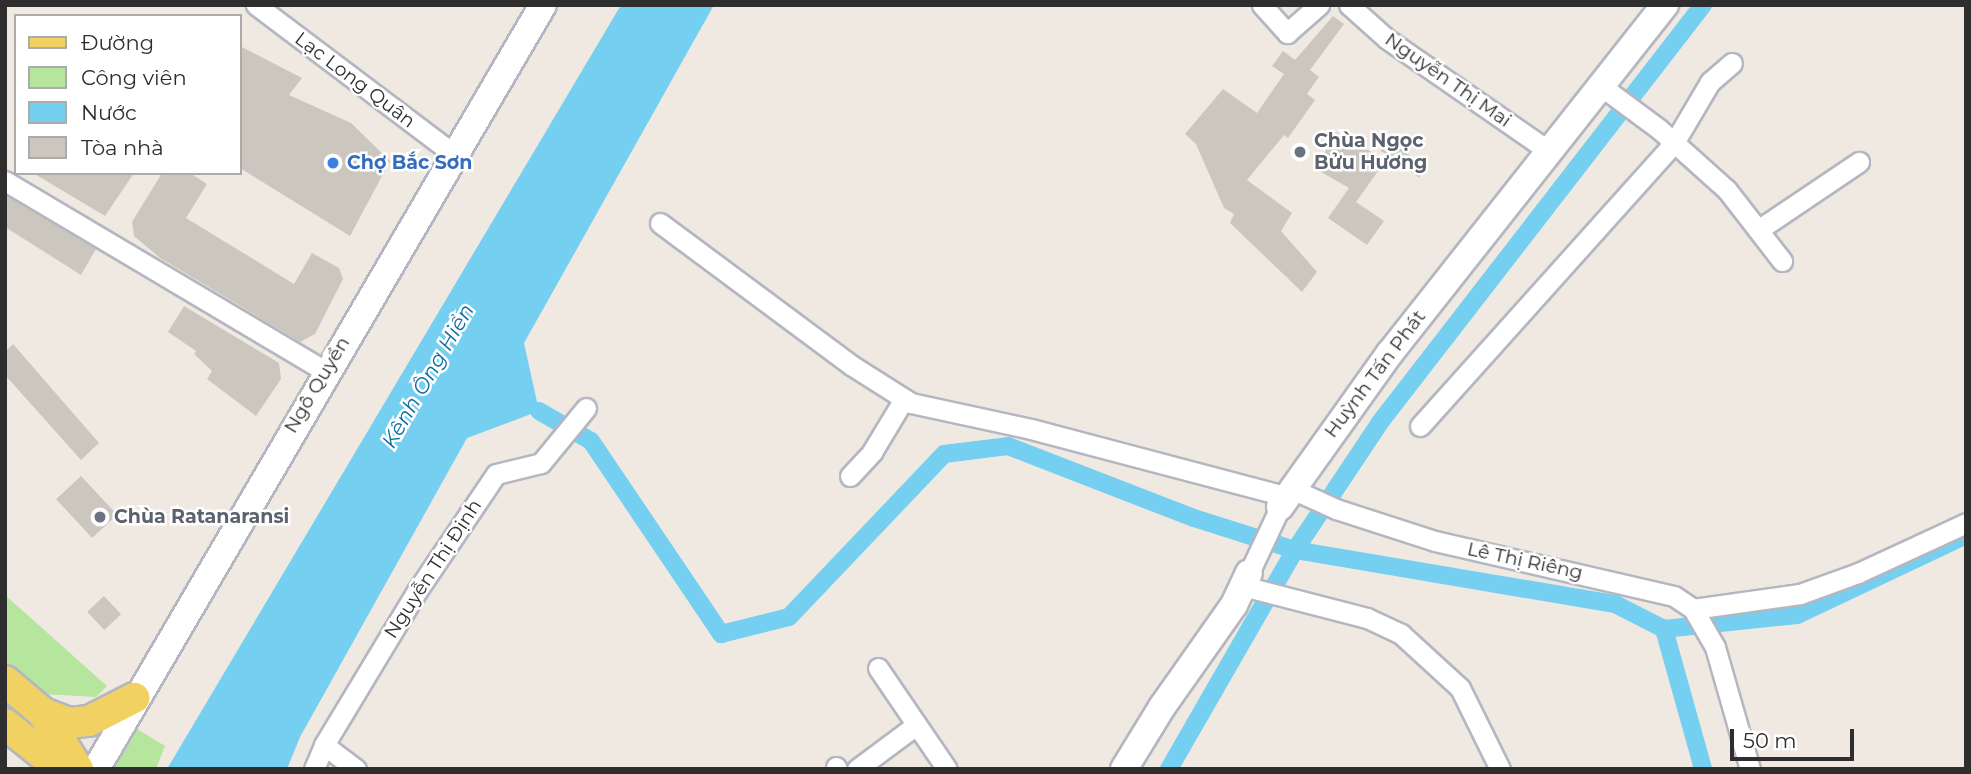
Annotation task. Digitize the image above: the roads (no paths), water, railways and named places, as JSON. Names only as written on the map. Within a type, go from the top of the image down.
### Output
[{"type":"main road","name":"Ngô Quyền","points":[[96,769],[134,698],[325,370],[543,5]]},
{"type":"main road","name":"Huỳnh Tấn Phát","points":[[1289,496],[1549,151],[1609,92],[1665,5]]},
{"type":"main road","name":"Huỳnh Tấn Phát","points":[[1124,769],[1251,583]]},
{"type":"main road","points":[[5,681],[43,713],[78,769]]},
{"type":"main road","points":[[43,713],[69,723],[89,721],[134,698]]},
{"type":"main road","points":[[5,724],[61,769]]},
{"type":"street","name":"Lạc Long Quân","points":[[256,5],[455,155]]},
{"type":"street","points":[[1262,5],[1287,33],[1319,5]]},
{"type":"street","name":"Nguyễn Thị Mai","points":[[1349,5],[1387,39],[1549,151]]},
{"type":"street","points":[[1420,426],[1674,143],[1710,82],[1732,63]]},
{"type":"street","points":[[1609,92],[1659,129],[1727,190],[1782,261]]},
{"type":"street","points":[[1758,230],[1859,162]]},
{"type":"street","points":[[5,181],[325,370]]},
{"type":"street","name":"Lê Thị Riêng","points":[[660,223],[851,365],[904,399],[937,412],[1031,429],[1336,509],[1434,541],[1652,589],[1674,596],[1699,617]]},
{"type":"street","points":[[850,476],[872,452],[904,399]]},
{"type":"street","name":"Nguyễn Thị Định","points":[[314,769],[324,745],[417,591],[496,474],[534,468],[557,446],[586,408]]},
{"type":"street","name":"Huỳnh Tấn Phát","points":[[1251,583],[1289,496]]},
{"type":"street","points":[[1750,769],[1715,647],[1699,617],[1800,594],[1858,573],[1966,523]]},
{"type":"street","points":[[1251,583],[1367,618],[1401,634],[1447,672],[1500,769]]},
{"type":"street","points":[[878,668],[947,769]]},
{"type":"street","points":[[857,769],[916,725]]},
{"type":"street","points":[[324,745],[355,769]]},
{"type":"water","name":"Kênh Ông Hiển","points":[[621,5],[714,5],[524,343],[539,411],[467,438],[300,737],[287,769],[167,769]]},
{"type":"waterway","points":[[1169,769],[1295,550],[1381,421],[1703,5]]},
{"type":"waterway","points":[[539,411],[591,441],[721,634],[789,617],[944,454],[1008,446],[1194,518],[1295,550],[1615,604],[1664,629],[1703,769]]},
{"type":"waterway","points":[[1664,629],[1797,615],[1966,535]]},
{"type":"place","name":"Chùa Ngọc Bửu Hương","points":[[1300,152]]},
{"type":"place","name":"Chợ Bắc Sơn","points":[[333,163]]},
{"type":"place","name":"Chùa Ratanaransi","points":[[100,517]]}]
